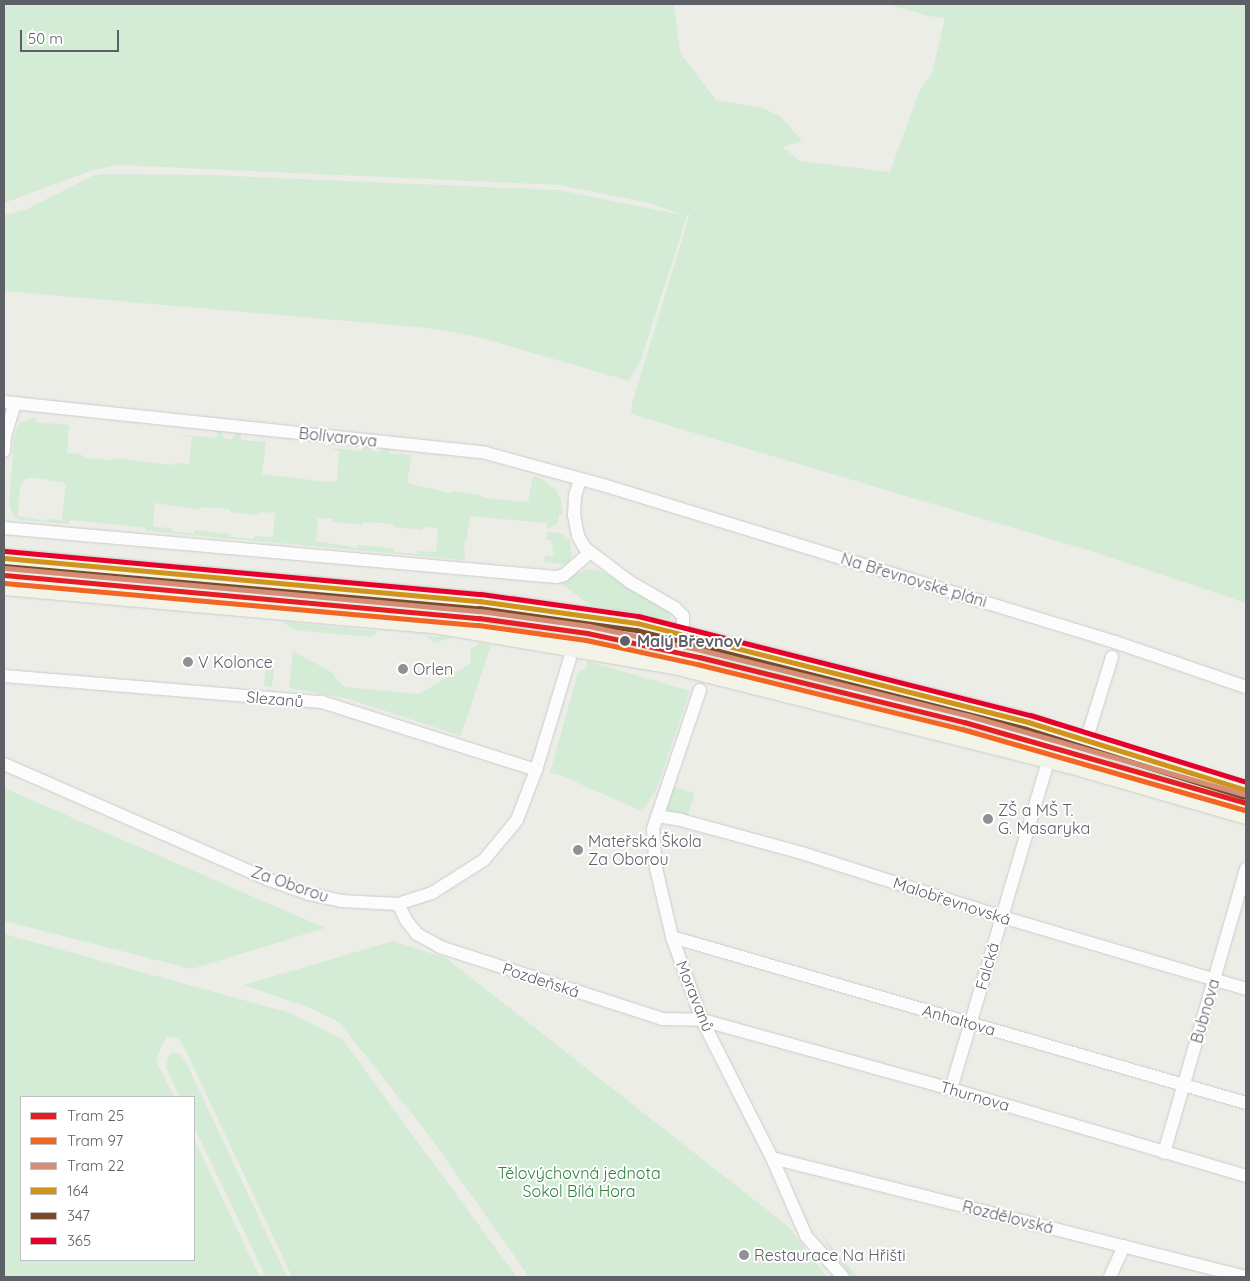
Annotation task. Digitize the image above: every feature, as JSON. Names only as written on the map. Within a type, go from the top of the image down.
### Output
[{"type":"main road","points":[[4,558],[518,605],[637,623],[1028,722],[1246,790]]},
{"type":"main road","points":[[4,586],[439,624],[674,664],[1049,758],[1246,814]]},
{"type":"street","name":"Bolívarova","points":[[4,452],[9,403],[486,453],[580,479]]},
{"type":"street","points":[[580,479],[575,497],[574,515],[581,542],[589,553],[630,582],[679,612],[683,618],[674,664]]},
{"type":"street","name":"Na Břevnovské pláni","points":[[580,479],[1115,642],[1246,686]]},
{"type":"street","points":[[4,528],[556,577],[571,570],[589,553]]},
{"type":"street","points":[[1086,741],[1112,657]]},
{"type":"street","name":"Za Oborou","points":[[4,764],[268,879],[309,894],[341,901],[398,904],[432,893],[484,860],[517,820],[536,770],[570,658]]},
{"type":"street","name":"Slezanů","points":[[4,676],[322,702],[536,770]]},
{"type":"street","name":"Moravanů","points":[[700,690],[653,829],[656,868],[672,937],[702,1020],[772,1158],[806,1236],[843,1277]]},
{"type":"street","name":"Falcká","points":[[951,1089],[1049,758]]},
{"type":"street","name":"Malobřevnovská","points":[[657,816],[681,820],[802,853],[1002,917],[1246,989]]},
{"type":"street","name":"Bubnova","points":[[1164,1153],[1246,869]]},
{"type":"street","name":"Pozdeňská","points":[[398,904],[406,920],[417,934],[440,947],[663,1019],[702,1020]]},
{"type":"street","name":"Anhaltova","points":[[672,937],[1246,1103]]},
{"type":"street","name":"Thurnova","points":[[702,1020],[951,1089],[1246,1176]]},
{"type":"street","name":"Rozdělovská","points":[[772,1158],[1245,1277]]},
{"type":"street","points":[[1110,1277],[1124,1246]]},
{"type":"green space","points":[[4,4],[674,4],[680,53],[716,100],[763,108],[781,117],[802,141],[783,147],[800,161],[890,172],[919,92],[932,73],[945,18],[928,16],[887,4],[1246,4],[1246,603],[1094,552],[631,414],[632,404],[690,213],[687,216],[640,362],[629,381],[478,337],[427,328],[4,291],[4,215],[27,209],[92,176],[101,174],[210,175],[559,190],[682,215],[650,203],[559,185],[118,165],[93,170],[4,203]]},
{"type":"green space","points":[[36,416],[35,422],[69,425],[67,453],[80,454],[86,458],[110,460],[116,458],[170,465],[176,463],[189,464],[192,437],[175,434],[216,438],[219,428],[225,439],[231,439],[241,430],[241,440],[266,442],[262,474],[328,482],[337,481],[339,451],[331,448],[362,451],[364,441],[372,451],[379,452],[390,444],[389,453],[412,455],[407,483],[450,493],[456,491],[479,495],[485,498],[528,502],[533,476],[542,479],[556,490],[561,501],[563,515],[559,514],[558,523],[547,530],[547,523],[470,516],[466,542],[464,542],[465,560],[146,531],[146,528],[70,520],[69,524],[19,520],[13,516],[9,505],[14,436],[20,423]],"holes":[[[30,477],[66,483],[62,520],[46,519],[46,521],[18,516],[20,486],[22,486],[23,479],[30,479]],[[155,503],[200,510],[200,507],[230,509],[230,512],[259,515],[260,512],[275,513],[273,537],[255,536],[254,539],[231,537],[230,534],[195,530],[194,534],[171,531],[171,528],[153,527]],[[318,518],[333,519],[333,522],[363,525],[363,522],[393,524],[393,527],[422,530],[423,527],[438,528],[436,552],[418,551],[417,554],[394,552],[393,548],[358,545],[358,548],[316,541]]]},
{"type":"green space","points":[[547,532],[561,533],[569,539],[572,554],[569,561],[564,564],[519,560],[544,562],[545,556],[554,557],[551,540],[546,540]]},
{"type":"green space","points":[[594,569],[603,572],[669,612],[671,619],[590,605],[559,582],[586,570]]},
{"type":"green space","points":[[283,622],[377,631],[371,637],[302,631],[292,629]]},
{"type":"green space","points":[[426,636],[451,637],[451,638],[434,643]]},
{"type":"green space","points":[[480,643],[491,645],[461,736],[349,699],[289,688],[293,651],[331,672],[344,687],[419,694],[471,663],[470,650]]},
{"type":"green space","points":[[712,649],[847,685],[844,695],[701,659],[703,650],[711,652]]},
{"type":"green space","points":[[587,661],[690,691],[657,788],[646,807],[640,810],[557,774],[550,773],[578,672],[586,669]]},
{"type":"green space","points":[[266,668],[274,669],[272,687],[264,686]]},
{"type":"green space","points":[[671,786],[695,793],[687,818],[669,812],[665,808]]},
{"type":"green space","points":[[4,788],[325,928],[192,969],[4,921]]},
{"type":"green space","points":[[4,934],[290,1013],[342,1039],[517,1277],[292,1277],[186,1051],[178,1038],[167,1036],[157,1056],[157,1063],[174,1096],[20,1096],[20,1261],[195,1261],[195,1141],[260,1277],[4,1277]]},
{"type":"green space","name":"Tělovýchovná jednota Sokol Bílá Hora","points":[[393,941],[446,958],[789,1227],[827,1277],[529,1277],[431,1138],[339,1022],[310,1008],[244,985]]},
{"type":"green space","points":[[173,1052],[179,1053],[186,1062],[287,1277],[266,1277],[195,1129],[195,1096],[180,1096],[166,1068],[168,1057]]},
{"type":"green space","points":[[819,1231],[858,1277],[854,1277],[847,1270],[830,1249]]},
{"type":"tram line","name":"22","points":[[5,568],[480,611],[589,626],[701,650],[966,715],[1246,795]]},
{"type":"tram line","name":"25","points":[[4,575],[479,618],[587,633],[699,657],[964,722],[1246,803]]},
{"type":"tram line","name":"97","points":[[4,583],[478,625],[586,640],[697,664],[962,729],[1244,810]]},
{"type":"transit line","name":"365","points":[[5,551],[481,594],[638,616],[1030,715],[1246,782]]},
{"type":"transit line","name":"164","points":[[4,558],[480,601],[637,623],[1028,722],[1246,790]]},
{"type":"transit line","name":"347","points":[[4,566],[479,608],[636,630],[1026,729],[1244,797]]},
{"type":"place","name":"Malý Břevnov","points":[[625,641]]},
{"type":"place","name":"V Kolonce","points":[[188,662]]},
{"type":"place","name":"Orlen","points":[[403,669]]},
{"type":"place","name":"ZŠ a MŠ T. G. Masaryka","points":[[988,819]]},
{"type":"place","name":"Mateřská Škola Za Oborou","points":[[578,850]]},
{"type":"place","name":"Restaurace Na Hřišti","points":[[744,1255]]}]
